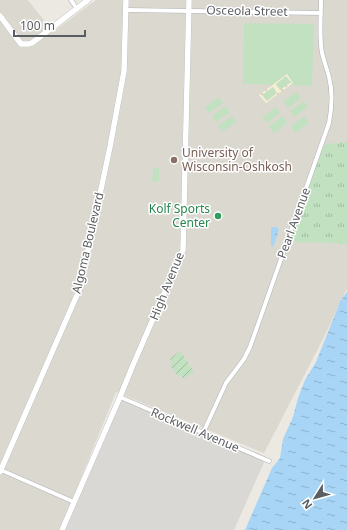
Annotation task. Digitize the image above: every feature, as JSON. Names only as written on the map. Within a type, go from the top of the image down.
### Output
[{"type":"main road","points":[[0,16],[22,44],[28,44],[32,43],[88,0]]},
{"type":"main road","name":"Algoma Boulevard","points":[[0,471],[80,288],[110,147],[124,71],[126,0]]},
{"type":"main road","name":"High Avenue","points":[[62,530],[183,250],[189,0]]},
{"type":"street","points":[[71,0],[77,8]]},
{"type":"street","name":"Pearl Avenue","points":[[203,433],[226,383],[244,359],[250,348],[329,123],[332,107],[332,91],[322,48],[321,0]]},
{"type":"street","name":"Osceola Street","points":[[126,10],[321,13]]},
{"type":"street","name":"Rockwell Avenue","points":[[120,398],[269,461]]},
{"type":"street","points":[[0,471],[74,502]]},
{"type":"shaded area","name":"University of Wisconsin-Oshkosh","points":[[0,0],[28,0],[53,32],[96,0],[347,0],[347,288],[322,341],[264,453],[116,392],[60,530],[0,530]]},
{"type":"shaded area","points":[[120,397],[265,460],[234,530],[62,530]]},
{"type":"green space","points":[[244,23],[314,24],[312,86],[287,85],[280,90],[276,85],[243,84]]},
{"type":"green space","points":[[273,86],[278,93],[267,101],[262,95]]},
{"type":"green space","points":[[297,92],[301,98],[288,108],[283,101]]},
{"type":"green space","points":[[218,97],[223,103],[209,113],[205,107]]},
{"type":"green space","points":[[304,101],[308,107],[294,117],[290,111]]},
{"type":"green space","points":[[225,106],[230,112],[216,122],[212,116]]},
{"type":"green space","points":[[276,107],[280,113],[267,123],[262,117]]},
{"type":"green space","points":[[232,116],[236,122],[223,132],[218,126]]},
{"type":"green space","points":[[283,116],[287,123],[274,133],[269,126]]},
{"type":"green space","points":[[304,116],[309,123],[295,133],[291,126]]},
{"type":"green space","points":[[347,142],[347,244],[303,243],[294,241],[289,237],[317,158],[325,144]]},
{"type":"green space","points":[[153,168],[159,168],[159,182],[152,181]]},
{"type":"green space","points":[[180,351],[194,372],[184,379],[180,375],[178,376],[170,365],[173,363],[170,359]]},
{"type":"sand","points":[[287,74],[293,83],[266,103],[259,95]],"holes":[[[286,76],[291,82],[280,90],[276,84]],[[273,87],[277,93],[267,101],[262,95]]]},
{"type":"water","points":[[272,227],[277,227],[279,230],[273,247],[271,246]]},
{"type":"water","points":[[347,292],[347,530],[245,530],[272,468],[280,458],[283,439],[293,417],[305,380],[316,362],[340,301]]},
{"type":"place","name":"University of Wisconsin-Oshkosh","points":[[174,160]]},
{"type":"place","name":"Kolf Sports Center","points":[[218,216]]}]
